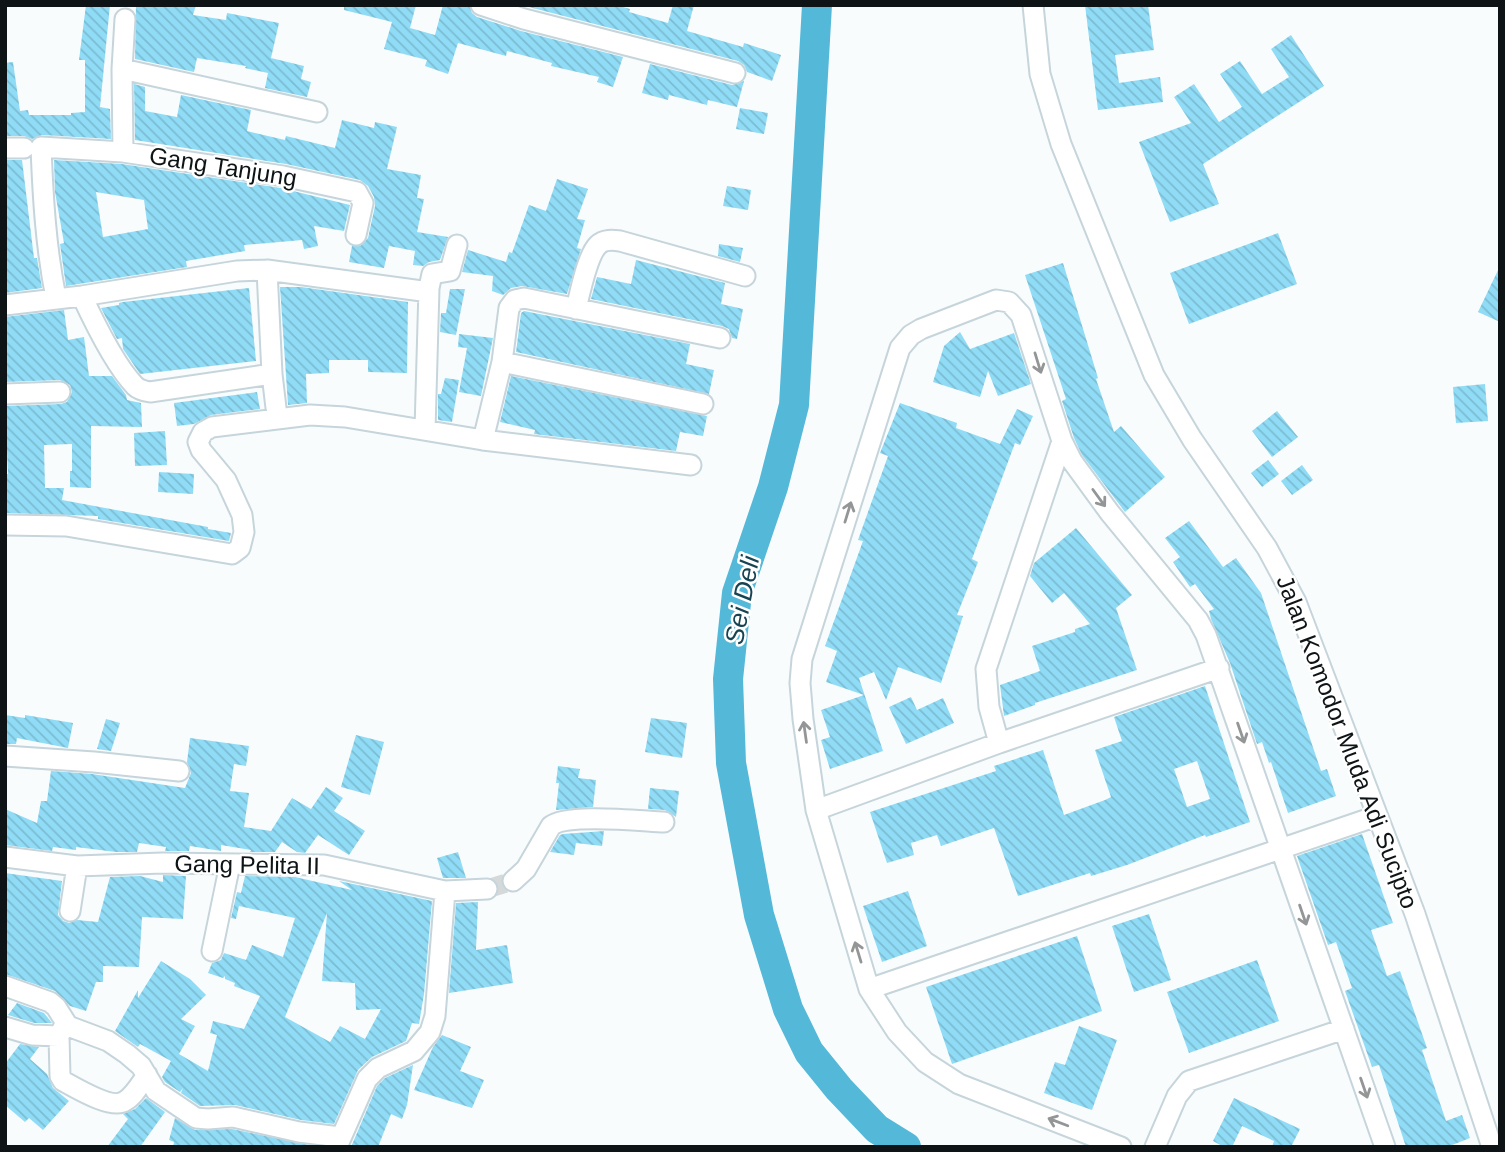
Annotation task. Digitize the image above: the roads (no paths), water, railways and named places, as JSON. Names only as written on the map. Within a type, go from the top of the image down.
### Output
[{"type":"street","points":[[481,5],[524,19],[736,73]]},
{"type":"street","name":"Jalan Komodor Muda Adi Sucipto","points":[[1033,5],[1040,74],[1066,157],[1154,375],[1192,439],[1267,548],[1296,602],[1415,914],[1492,1147]]},
{"type":"street","points":[[123,152],[122,69],[125,19]]},
{"type":"street","points":[[122,69],[317,112]]},
{"type":"street","points":[[23,148],[44,212],[48,259],[56,298]]},
{"type":"street","name":"Gang Tanjung","points":[[23,148],[123,152],[283,176],[357,191],[363,202],[356,235]]},
{"type":"street","points":[[576,309],[597,247],[605,241],[620,241],[745,276]]},
{"type":"street","points":[[425,430],[429,288],[432,274],[450,271],[457,245]]},
{"type":"street","points":[[5,305],[82,296],[237,271],[267,270],[422,291]]},
{"type":"street","points":[[267,270],[275,413]]},
{"type":"street","points":[[82,296],[106,343],[135,386],[142,391],[272,374]]},
{"type":"street","points":[[483,440],[502,362],[509,308],[515,300],[524,298],[720,338]]},
{"type":"street","points":[[1121,1147],[960,1084],[925,1062],[897,1032],[869,989],[816,810],[803,719],[800,683],[802,659],[904,342],[921,329],[996,300],[1009,302],[1021,315],[1062,441],[1072,461],[1110,513],[1198,620],[1206,635],[1385,1147]]},
{"type":"street","points":[[502,362],[703,404]]},
{"type":"street","points":[[5,394],[60,391]]},
{"type":"street","points":[[5,525],[66,526],[213,552],[236,553],[244,532],[242,516],[226,480],[201,450],[199,437],[212,427],[275,413],[331,416],[483,440],[691,465]]},
{"type":"street","points":[[999,743],[989,707],[986,669],[1062,441]]},
{"type":"street","points":[[816,810],[999,743],[1219,668]]},
{"type":"street","points":[[5,756],[179,771]]},
{"type":"street","points":[[869,989],[1377,816]]},
{"type":"street","points":[[513,881],[526,869],[552,824],[562,820],[664,822]]},
{"type":"street","name":"Gang Pelita II","points":[[5,857],[77,866],[324,865],[445,891],[487,889]]},
{"type":"street","points":[[212,951],[230,864]]},
{"type":"street","points":[[71,911],[77,866]]},
{"type":"street","points":[[5,1027],[32,1035],[62,1030],[108,1041],[127,1054],[147,1075],[156,1091],[196,1118],[233,1117],[338,1142],[367,1079],[378,1068],[415,1051],[430,1032],[435,1016],[445,891]]},
{"type":"street","points":[[5,986],[50,1002],[56,1007],[62,1030],[61,1080],[106,1101],[117,1103],[127,1100],[147,1075]]},
{"type":"street","points":[[1155,1147],[1177,1096],[1189,1081],[1344,1028]]},
{"type":"waterway","name":"Sei Deli","points":[[817,5],[794,405],[773,487],[737,593],[728,679],[731,763],[759,915],[788,1009],[809,1052],[839,1089],[877,1129],[906,1147]]},
{"type":"tunnel","points":[[487,889],[513,881]]}]
